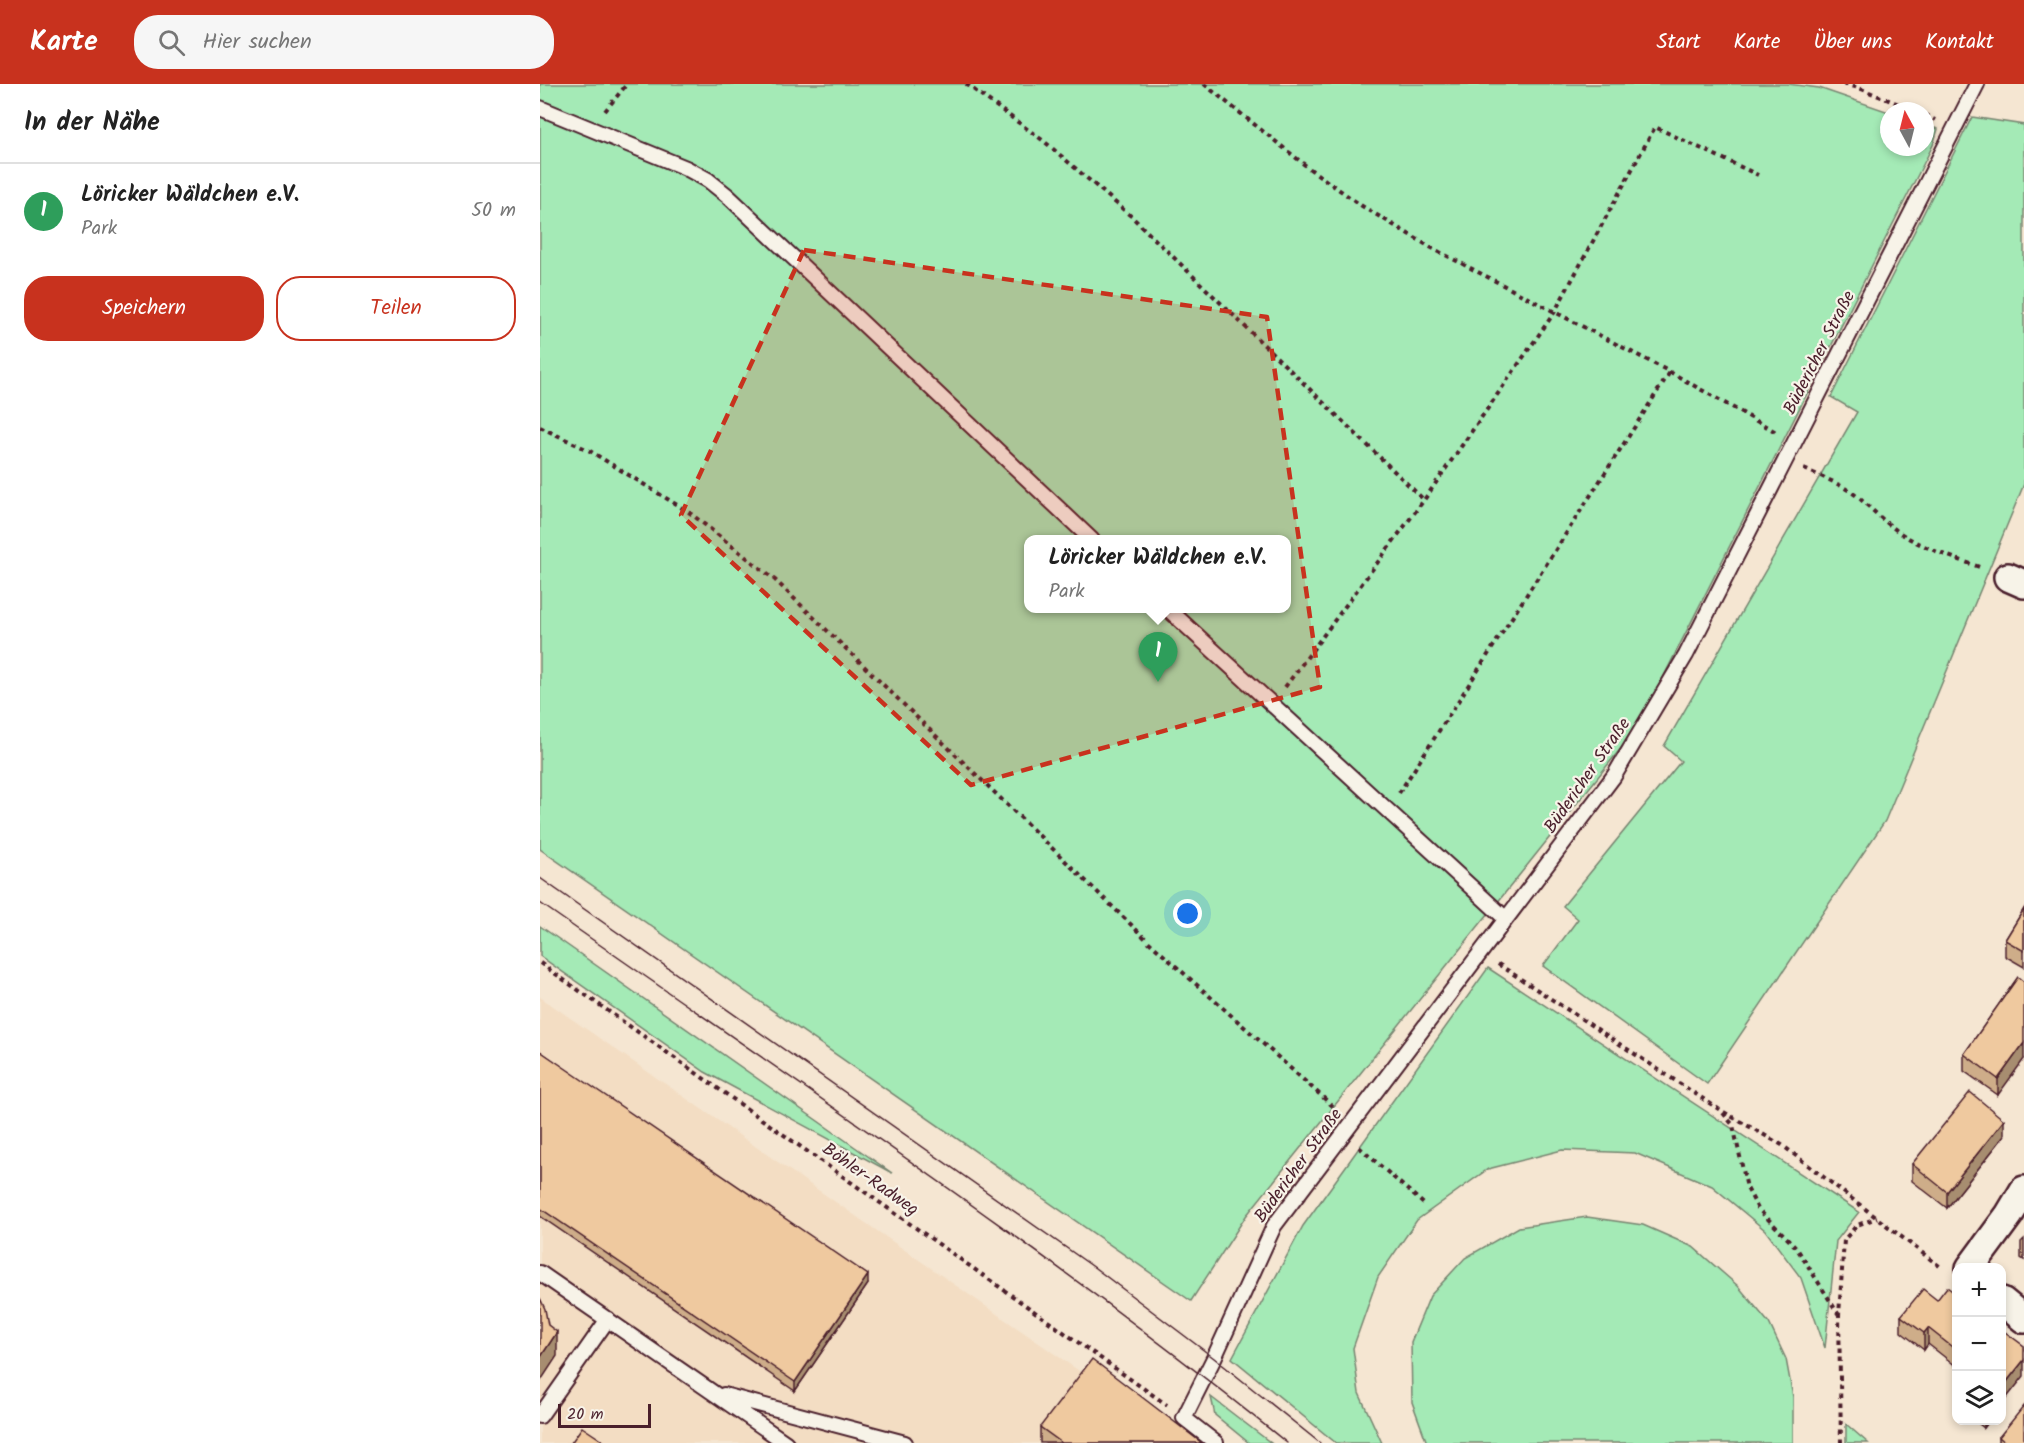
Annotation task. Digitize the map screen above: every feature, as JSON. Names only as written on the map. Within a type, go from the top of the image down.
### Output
[{"type":"street","points":[[1963,1263],[2009,1215],[2024,1190]]},
{"type":"street","points":[[2006,1305],[2024,1319]]},
{"type":"lane","name":"Büdericher Straße","points":[[1184,1418],[1274,1227],[1614,776],[1686,655],[1977,84]]},
{"type":"lane","points":[[540,108],[686,168],[708,180],[728,196],[1087,535]]},
{"type":"lane","points":[[1171,613],[1506,919]]},
{"type":"lane","points":[[540,1273],[786,1443]]},
{"type":"lane","points":[[540,1416],[608,1319]]},
{"type":"lane","points":[[716,1393],[905,1443]]},
{"type":"lane","points":[[1184,1418],[1216,1443]]},
{"type":"path","points":[[591,128],[627,84]]},
{"type":"path","points":[[966,84],[1045,142],[1132,217],[1424,500]]},
{"type":"path","points":[[1204,84],[1310,169],[1362,206],[1430,247],[1670,372],[1795,443]]},
{"type":"path","points":[[1843,84],[1894,102]]},
{"type":"path","points":[[1272,705],[1424,500],[1554,313],[1655,127],[1758,175]]},
{"type":"path","points":[[1388,811],[1670,372]]},
{"type":"path","points":[[540,427],[590,452],[690,513],[775,580],[1426,1206]]},
{"type":"path","points":[[1785,461],[1845,488],[1858,497],[1879,518],[1906,537],[2016,580]]},
{"type":"path","points":[[1481,953],[1720,1110],[1782,1145],[1877,1218],[1952,1266]]},
{"type":"path","name":"Böhler-Radweg","points":[[540,963],[1184,1418]]},
{"type":"path","points":[[1720,1110],[1733,1125],[1747,1188],[1758,1209],[1796,1247],[1839,1316]]},
{"type":"path","points":[[1841,1443],[1839,1316],[1844,1240],[1857,1225],[1877,1218]]},
{"type":"highlighted area","points":[[804,250],[1267,317],[1320,687],[971,785],[681,515]]},
{"type":"shaded area","points":[[540,997],[1095,1382],[1176,1443],[540,1443]]},
{"type":"green space","points":[[540,84],[1788,84],[1819,88],[1880,109],[1880,156],[1927,156],[1638,727],[1246,1216],[1191,1301],[540,849]]},
{"type":"green space","points":[[1972,117],[2024,125],[2024,484],[1885,821],[1707,1084],[1543,966],[1578,919],[1563,906],[1681,761],[1664,746],[1857,412],[1831,397]]},
{"type":"green space","points":[[1934,128],[1938,129],[1934,142]]},
{"type":"green space","points":[[540,926],[892,1173],[705,1072],[540,956]]},
{"type":"green space","points":[[1488,968],[1859,1212],[1836,1241],[1825,1348],[1801,1278],[1765,1230],[1712,1186],[1635,1153],[1562,1150],[1488,1169],[1417,1220],[1378,1277],[1353,1348],[1359,1393],[1382,1443],[1336,1443],[1232,1358],[1303,1226]]},
{"type":"green space","points":[[1587,1217],[1643,1225],[1693,1247],[1738,1286],[1769,1323],[1786,1359],[1793,1397],[1793,1443],[1427,1443],[1412,1402],[1411,1342],[1430,1296],[1465,1258],[1519,1227]]},
{"type":"green space","points":[[1211,1397],[1271,1443],[1249,1443],[1215,1415]]},
{"type":"green space","points":[[1846,1424],[1868,1443],[1846,1443]]},
{"type":"building","points":[[2024,909],[2024,951],[2005,940]]},
{"type":"building","points":[[2018,977],[2024,982],[2024,1043],[1998,1079],[1964,1054]]},
{"type":"building","points":[[540,1051],[868,1275],[795,1382],[540,1208]]},
{"type":"building","points":[[1970,1092],[2004,1120],[1947,1192],[1912,1164]]},
{"type":"building","points":[[1947,1287],[1952,1291],[1952,1347],[1928,1328],[1924,1333],[1901,1316],[1923,1289],[1937,1300]]},
{"type":"building","points":[[540,1298],[548,1325],[557,1332],[540,1358]]},
{"type":"building","points":[[2006,1333],[2024,1346],[2024,1360],[2006,1383]]},
{"type":"building","points":[[1092,1359],[1202,1443],[1062,1443],[1040,1427]]},
{"type":"building","points":[[2024,1406],[2024,1442],[2006,1443],[1999,1437]]},
{"type":"building","points":[[582,1427],[606,1443],[571,1443]]},
{"type":"tram line","points":[[540,878],[1095,1268],[1214,1358],[1320,1443]]},
{"type":"tram line","points":[[540,903],[1012,1234],[1105,1302],[1287,1443]]},
{"type":"place","name":"Löricker Wäldchen e.V.","points":[[1158,682]]}]
